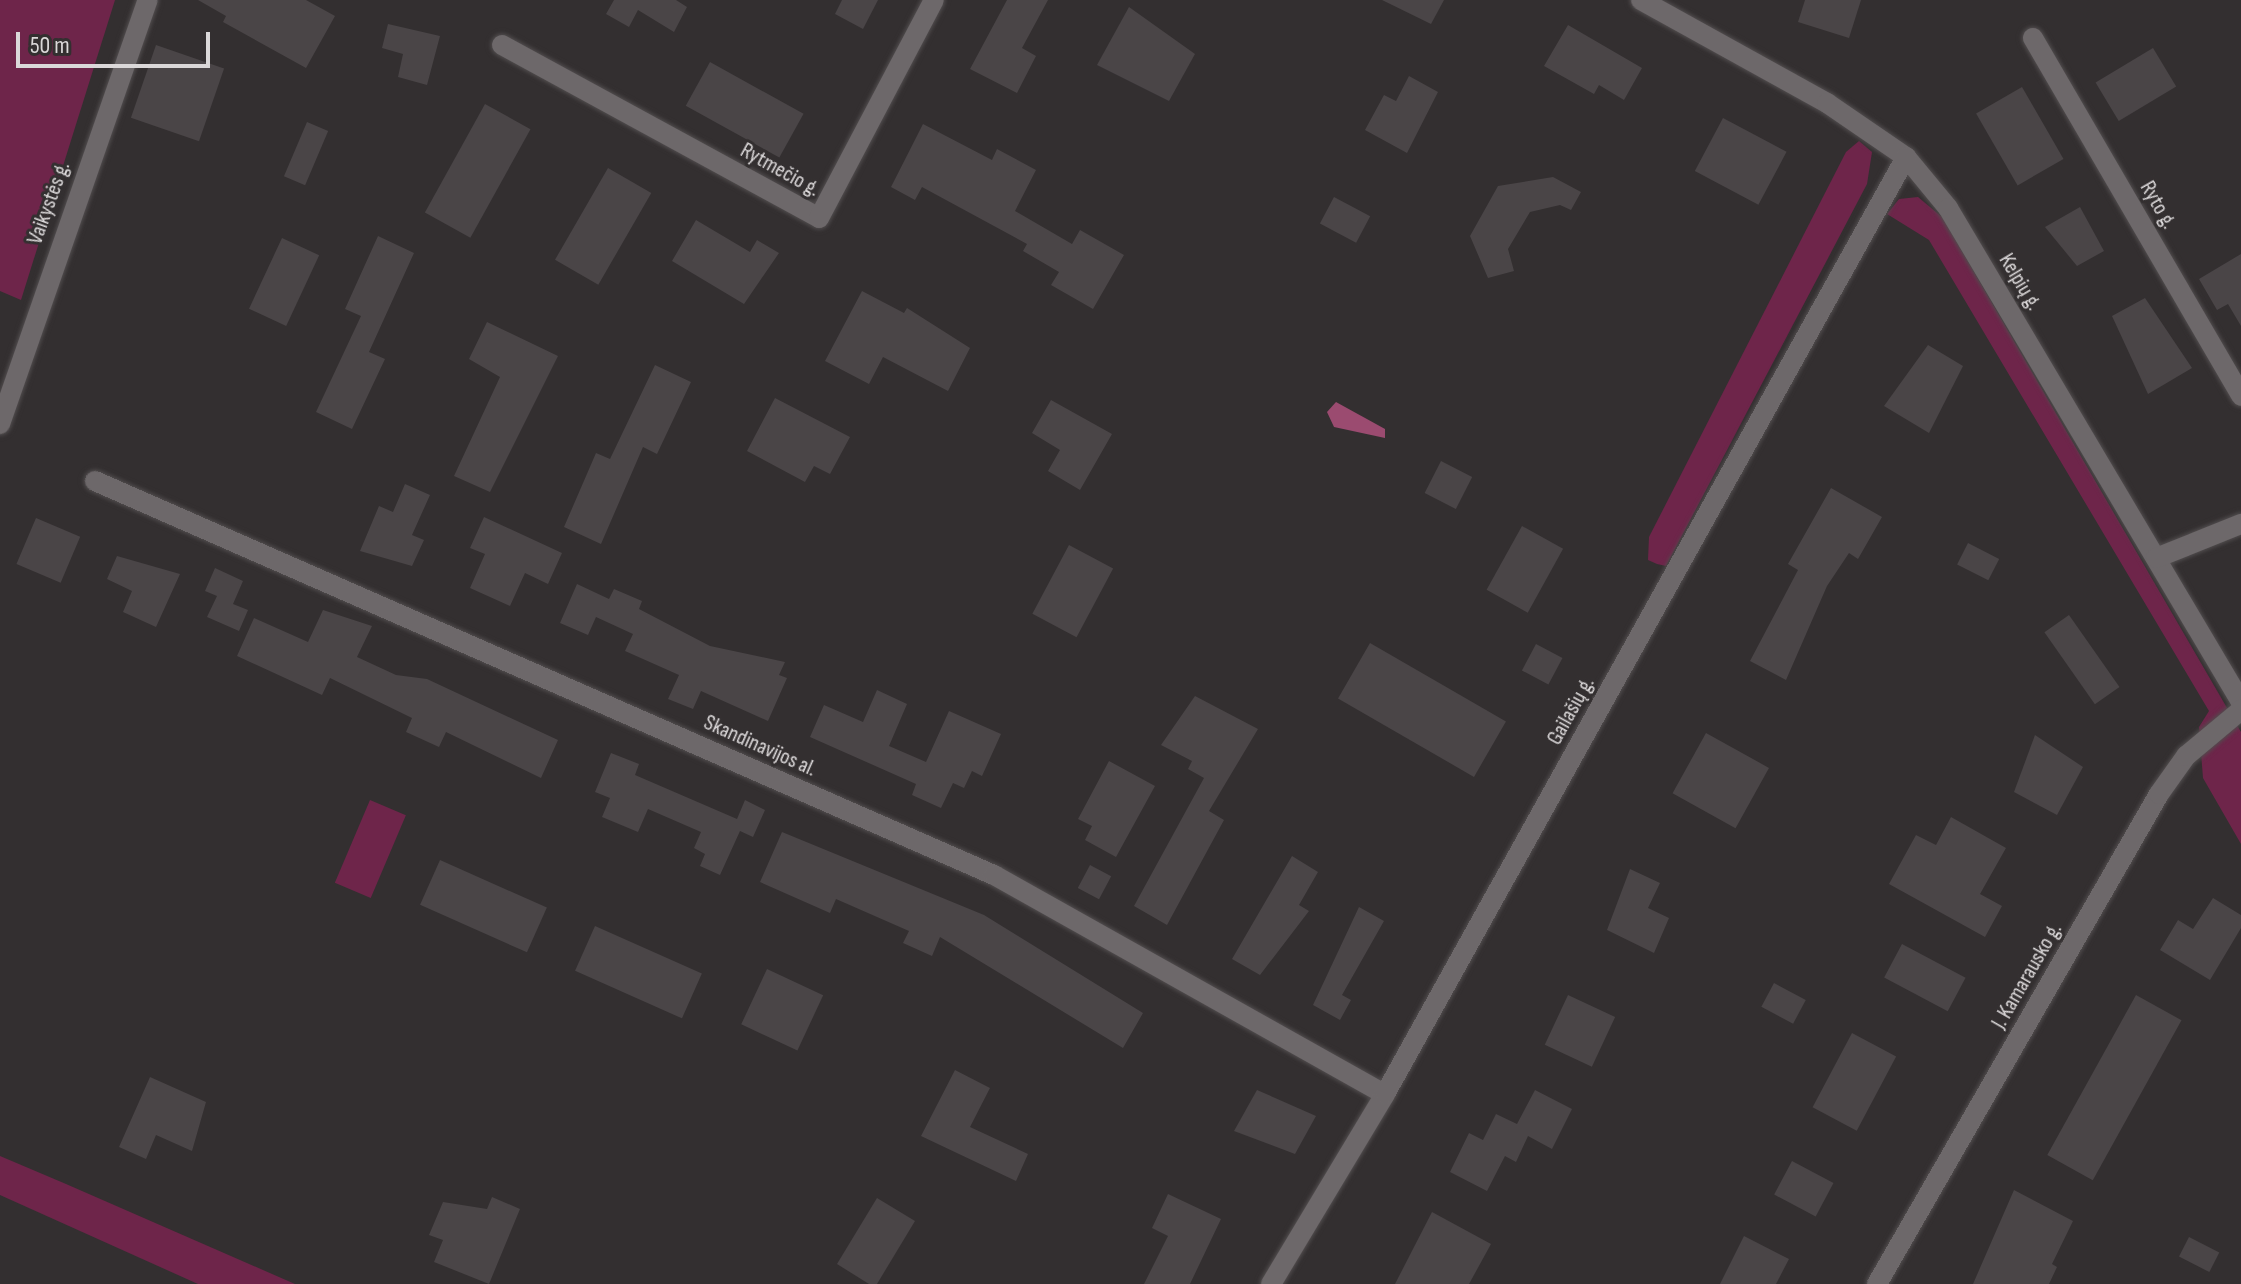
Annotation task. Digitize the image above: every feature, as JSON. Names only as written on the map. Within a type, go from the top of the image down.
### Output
[{"type":"street","name":"Vaikystės g.","points":[[0,424],[148,0]]},
{"type":"street","name":"Rytmečio g.","points":[[502,45],[819,218],[934,0]]},
{"type":"street","name":"Kelpių g.","points":[[1641,0],[1827,103],[1906,157],[1948,208],[2241,702]]},
{"type":"street","name":"Ryto g.","points":[[2033,38],[2241,396]]},
{"type":"street","name":"Gailašių g.","points":[[1271,1284],[1385,1094],[1906,157]]},
{"type":"street","name":"Skandinavijos al.","points":[[95,481],[994,875],[1385,1094]]},
{"type":"street","points":[[2156,558],[2241,524]]},
{"type":"street","name":"J. Kamarausko g.","points":[[1877,1284],[2159,794],[2186,756],[2241,710]]},
{"type":"shaded area","points":[[0,0],[115,0],[21,300],[0,291]]},
{"type":"shaded area","points":[[1859,141],[1872,152],[1867,184],[1666,566],[1648,560],[1649,537],[1846,152]]},
{"type":"shaded area","points":[[1918,197],[1942,217],[2241,732],[2241,844],[2203,778],[2199,727],[2209,711],[1929,240],[1887,214],[1899,199]]},
{"type":"shaded area","points":[[1336,402],[1385,429],[1385,438],[1334,427],[1327,412]]},
{"type":"shaded area","points":[[370,800],[406,815],[371,898],[335,883]]},
{"type":"shaded area","points":[[0,1156],[295,1284],[198,1284],[0,1195]]},
{"type":"building","points":[[198,0],[306,0],[335,16],[306,68],[223,22],[226,16]]},
{"type":"building","points":[[614,0],[676,0],[687,7],[674,32],[638,10],[629,27],[606,14]]},
{"type":"building","points":[[842,0],[878,0],[863,29],[835,14]]},
{"type":"building","points":[[1007,0],[1048,0],[1022,48],[1036,56],[1017,93],[970,69]]},
{"type":"building","points":[[1382,0],[1444,0],[1431,24]]},
{"type":"building","points":[[1805,0],[1861,0],[1849,38],[1798,22]]},
{"type":"building","points":[[1129,7],[1195,54],[1169,101],[1097,65]]},
{"type":"building","points":[[388,24],[440,36],[427,85],[398,77],[403,54],[382,48]]},
{"type":"building","points":[[1568,25],[1642,68],[1624,100],[1599,85],[1594,94],[1544,66]]},
{"type":"building","points":[[156,45],[224,68],[199,141],[131,118]]},
{"type":"building","points":[[2153,48],[2176,87],[2119,121],[2096,83]]},
{"type":"building","points":[[710,62],[804,114],[779,158],[686,106]]},
{"type":"building","points":[[1409,76],[1438,92],[1407,153],[1365,130],[1384,95],[1396,101]]},
{"type":"building","points":[[2022,87],[2064,159],[2018,185],[1976,114]]},
{"type":"building","points":[[485,104],[530,129],[470,238],[425,212]]},
{"type":"building","points":[[1723,118],[1787,152],[1758,205],[1695,171]]},
{"type":"building","points":[[307,122],[328,131],[305,185],[284,176]]},
{"type":"building","points":[[923,124],[992,160],[997,149],[1036,170],[1015,211],[1072,244],[1080,230],[1124,255],[1093,309],[1051,285],[1059,272],[1023,251],[1027,244],[922,187],[915,200],[891,187]]},
{"type":"building","points":[[608,168],[651,193],[598,285],[555,260]]},
{"type":"building","points":[[1553,177],[1581,192],[1571,210],[1560,205],[1530,212],[1508,249],[1514,271],[1488,278],[1470,236],[1498,186]]},
{"type":"building","points":[[1334,197],[1370,216],[1356,243],[1320,223]]},
{"type":"building","points":[[2080,207],[2104,251],[2077,266],[2045,227]]},
{"type":"building","points":[[696,220],[750,252],[757,240],[779,253],[744,304],[672,261]]},
{"type":"building","points":[[378,236],[414,253],[369,352],[385,359],[352,429],[316,412],[361,316],[345,309]]},
{"type":"building","points":[[282,238],[319,255],[286,326],[249,309]]},
{"type":"building","points":[[2241,254],[2241,326],[2228,304],[2217,310],[2199,279]]},
{"type":"building","points":[[862,291],[904,313],[907,308],[970,348],[948,391],[883,357],[869,384],[825,361]]},
{"type":"building","points":[[2145,298],[2192,368],[2148,394],[2112,316]]},
{"type":"building","points":[[487,322],[558,356],[490,492],[454,476],[500,377],[469,359]]},
{"type":"building","points":[[1928,345],[1963,366],[1929,433],[1884,406]]},
{"type":"building","points":[[655,365],[691,382],[657,454],[643,447],[601,544],[564,527],[596,453],[610,459]]},
{"type":"building","points":[[775,398],[850,437],[830,474],[814,466],[805,482],[747,451]]},
{"type":"building","points":[[1051,400],[1112,434],[1080,490],[1048,471],[1060,450],[1032,433]]},
{"type":"building","points":[[1441,461],[1472,477],[1456,509],[1425,493]]},
{"type":"building","points":[[405,484],[430,495],[412,535],[424,540],[412,566],[360,551],[379,506],[393,512]]},
{"type":"building","points":[[1831,488],[1882,517],[1858,559],[1849,553],[1827,586],[1786,680],[1750,661],[1798,570],[1788,564]]},
{"type":"building","points":[[484,517],[562,553],[548,584],[525,573],[510,606],[470,588],[485,554],[470,548]]},
{"type":"building","points":[[36,518],[80,537],[61,583],[16,564]]},
{"type":"building","points":[[1522,526],[1563,549],[1528,613],[1487,590]]},
{"type":"building","points":[[1968,543],[1999,559],[1988,580],[1957,564]]},
{"type":"building","points":[[1069,545],[1113,568],[1077,637],[1032,614]]},
{"type":"building","points":[[117,556],[180,574],[156,627],[123,612],[132,591],[107,579]]},
{"type":"building","points":[[215,568],[243,581],[233,604],[248,610],[239,631],[207,617],[217,596],[205,591]]},
{"type":"building","points":[[577,584],[609,599],[614,589],[642,601],[639,609],[710,646],[785,662],[779,675],[787,678],[768,721],[701,691],[693,709],[668,699],[679,675],[625,651],[633,634],[596,617],[588,635],[560,623]]},
{"type":"building","points":[[323,610],[372,626],[357,657],[396,675],[427,679],[558,740],[541,778],[446,732],[439,747],[406,732],[412,718],[330,678],[322,695],[237,656],[254,618],[308,642]]},
{"type":"building","points":[[2069,615],[2119,687],[2095,704],[2044,632]]},
{"type":"building","points":[[1370,643],[1506,722],[1474,777],[1338,698]]},
{"type":"building","points":[[1536,644],[1562,658],[1548,685],[1522,670]]},
{"type":"building","points":[[877,690],[907,704],[889,746],[926,762],[949,711],[1001,734],[982,776],[972,771],[964,788],[953,783],[941,808],[912,795],[916,784],[810,737],[824,705],[863,722]]},
{"type":"building","points":[[1195,696],[1258,729],[1209,811],[1224,820],[1167,925],[1134,906],[1204,778],[1188,769],[1192,761],[1161,745]]},
{"type":"building","points":[[1706,733],[1769,768],[1736,828],[1673,793]]},
{"type":"building","points":[[2035,735],[2083,767],[2057,815],[2014,792]]},
{"type":"building","points":[[611,753],[639,764],[635,775],[737,819],[745,800],[765,810],[753,837],[740,831],[720,875],[700,866],[705,854],[694,848],[701,832],[648,809],[638,832],[602,817],[610,798],[595,792]]},
{"type":"building","points":[[1109,761],[1155,786],[1116,857],[1085,840],[1092,826],[1078,819]]},
{"type":"building","points":[[1951,817],[2006,848],[1980,894],[2002,906],[1985,937],[1889,884],[1916,835],[1936,845]]},
{"type":"building","points":[[782,832],[984,915],[1143,1013],[1123,1048],[940,937],[932,956],[903,943],[909,931],[836,899],[830,913],[760,882]]},
{"type":"building","points":[[1292,856],[1318,872],[1299,905],[1309,911],[1260,975],[1232,959]]},
{"type":"building","points":[[440,860],[547,908],[527,952],[420,905]]},
{"type":"building","points":[[1090,865],[1111,876],[1099,899],[1078,888]]},
{"type":"building","points":[[1630,869],[1660,883],[1648,908],[1669,918],[1654,953],[1607,930]]},
{"type":"building","points":[[2213,898],[2241,915],[2241,928],[2210,980],[2160,950],[2178,920],[2193,929]]},
{"type":"building","points":[[1359,907],[1384,921],[1342,995],[1351,1000],[1340,1020],[1313,1005]]},
{"type":"building","points":[[595,926],[702,974],[682,1018],[575,971]]},
{"type":"building","points":[[1902,944],[1966,978],[1948,1011],[1884,978]]},
{"type":"building","points":[[767,969],[823,995],[797,1050],[741,1024]]},
{"type":"building","points":[[1774,983],[1806,1000],[1793,1024],[1761,1007]]},
{"type":"building","points":[[1568,995],[1615,1017],[1592,1067],[1545,1045]]},
{"type":"building","points":[[2136,995],[2181,1020],[2093,1180],[2047,1155]]},
{"type":"building","points":[[1852,1033],[1896,1056],[1857,1131],[1813,1107]]},
{"type":"building","points":[[955,1070],[990,1088],[970,1127],[1028,1154],[1016,1181],[921,1136]]},
{"type":"building","points":[[150,1077],[206,1102],[192,1151],[156,1135],[146,1159],[119,1147]]},
{"type":"building","points":[[1257,1090],[1316,1116],[1295,1154],[1234,1131]]},
{"type":"building","points":[[1535,1090],[1572,1109],[1552,1149],[1528,1136],[1516,1162],[1505,1156],[1487,1191],[1450,1172],[1469,1133],[1483,1140],[1496,1114],[1517,1124]]},
{"type":"building","points":[[1792,1161],[1833,1183],[1816,1217],[1774,1195]]},
{"type":"building","points":[[2014,1190],[2073,1221],[2052,1264],[2057,1267],[2049,1284],[1973,1284]]},
{"type":"building","points":[[1168,1194],[1221,1219],[1190,1284],[1144,1284],[1168,1236],[1152,1228]]},
{"type":"building","points":[[492,1197],[520,1209],[489,1284],[434,1262],[443,1240],[429,1235],[443,1202],[487,1209]]},
{"type":"building","points":[[877,1198],[915,1221],[877,1284],[869,1284],[837,1264]]},
{"type":"building","points":[[1432,1212],[1491,1244],[1469,1284],[1395,1284]]},
{"type":"building","points":[[1744,1236],[1789,1259],[1776,1284],[1720,1284]]},
{"type":"building","points":[[2189,1237],[2219,1252],[2209,1272],[2179,1257]]}]
